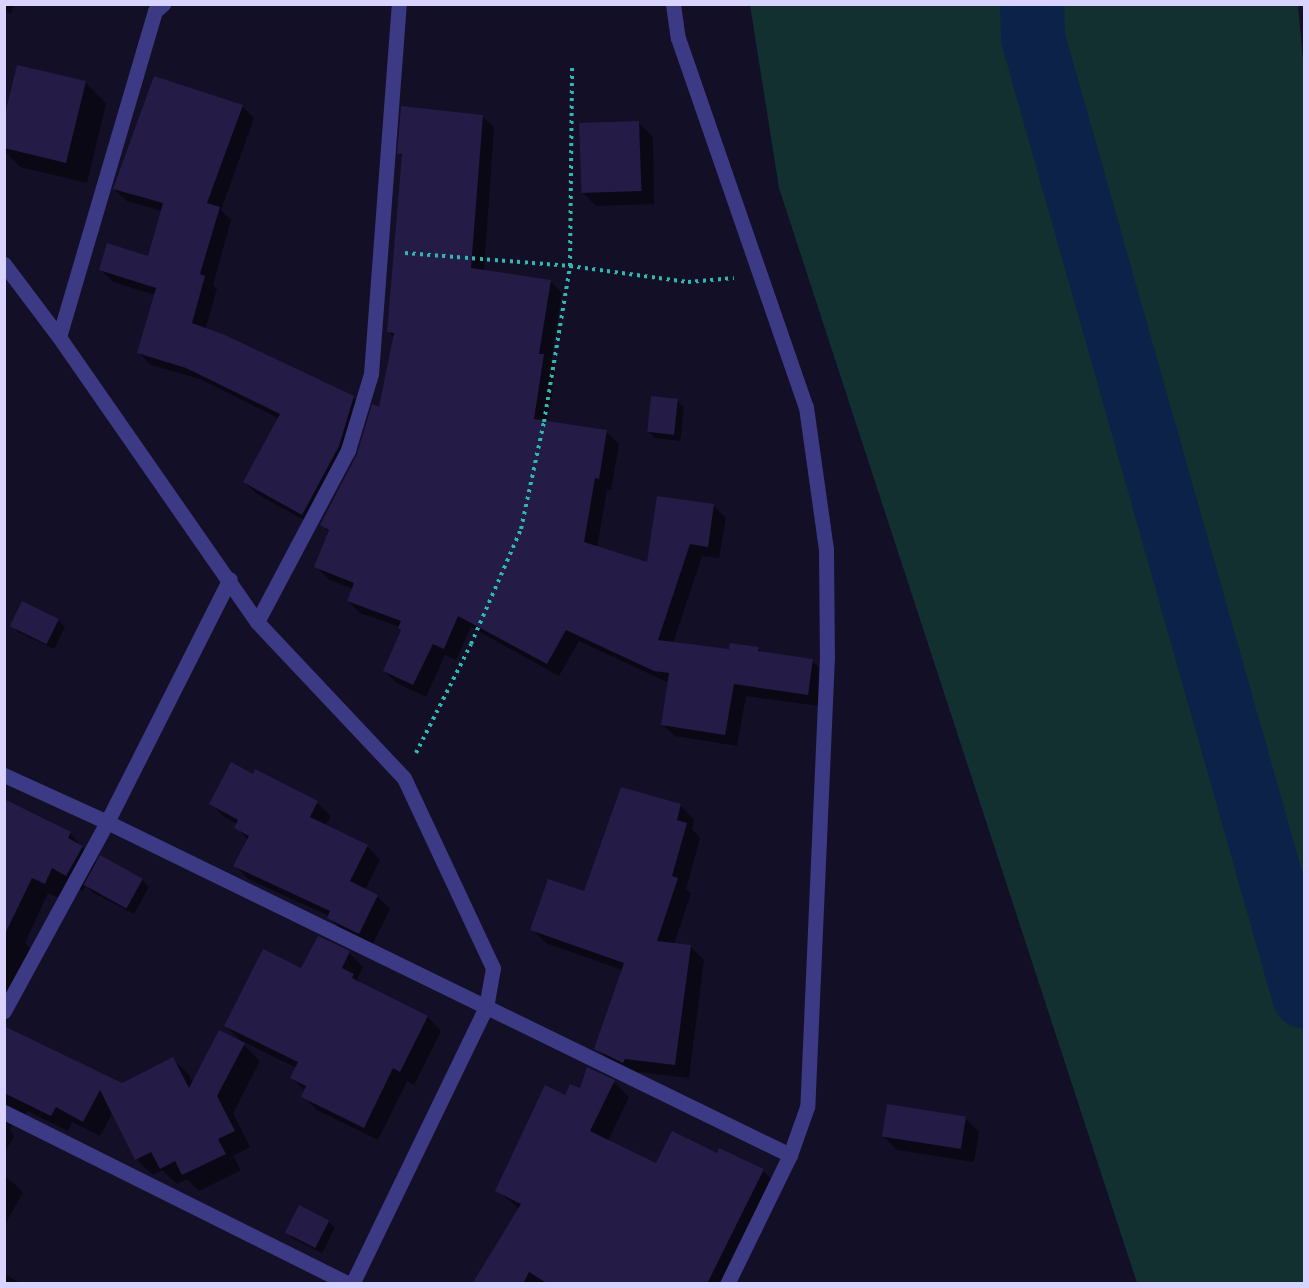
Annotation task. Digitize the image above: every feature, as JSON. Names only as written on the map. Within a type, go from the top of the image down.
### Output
[{"type":"street","points":[[59,337],[155,11],[163,4]]},
{"type":"street","points":[[258,622],[348,450],[371,374],[399,4]]},
{"type":"street","points":[[673,4],[678,38],[806,407],[826,549],[827,656],[807,1107],[790,1155],[727,1284]]},
{"type":"street","points":[[4,264],[59,337],[258,622],[404,778],[493,968],[486,1007],[351,1284],[4,1112]]},
{"type":"street","points":[[4,1011],[107,822],[230,579]]},
{"type":"street","points":[[4,775],[107,822],[790,1155]]},
{"type":"path","points":[[404,778],[471,644],[521,529],[544,422],[570,267],[572,65]]},
{"type":"path","points":[[380,251],[570,267],[688,282],[759,276]]},
{"type":"green space","points":[[750,5],[1298,5],[1304,70],[1304,1283],[1137,1283],[779,188]]},
{"type":"building","points":[[17,65],[86,81],[66,163],[4,148],[4,118]]},
{"type":"building","points":[[154,76],[243,105],[207,203],[220,207],[200,274],[205,276],[192,323],[225,335],[354,396],[339,446],[302,515],[243,482],[280,414],[186,368],[137,353],[156,288],[99,270],[107,243],[148,256],[163,203],[113,189]]},
{"type":"building","points":[[401,106],[483,115],[471,268],[551,280],[539,354],[544,354],[534,419],[607,430],[599,479],[595,478],[584,542],[647,562],[657,496],[714,504],[708,547],[690,544],[658,640],[729,649],[730,643],[759,647],[758,651],[813,659],[808,695],[734,684],[725,735],[661,725],[669,673],[654,671],[566,630],[547,664],[458,616],[444,649],[433,644],[413,685],[383,671],[401,630],[398,628],[401,621],[347,601],[354,583],[314,567],[329,530],[320,525],[357,454],[372,404],[379,407],[394,333],[387,332],[402,154],[397,154]]},
{"type":"building","points":[[639,121],[641,191],[581,193],[579,123]]},
{"type":"building","points":[[651,396],[678,399],[674,435],[647,432]]},
{"type":"building","points":[[22,601],[59,619],[47,644],[10,626]]},
{"type":"building","points":[[231,762],[253,774],[255,769],[318,801],[310,817],[368,845],[350,881],[378,895],[359,934],[327,918],[330,911],[233,866],[249,836],[234,828],[238,820],[209,804]]},
{"type":"building","points":[[621,787],[681,804],[677,820],[687,823],[672,876],[678,878],[657,941],[691,945],[675,1065],[625,1059],[623,1063],[594,1049],[624,963],[530,930],[548,879],[584,891]]},
{"type":"building","points":[[4,799],[71,832],[68,838],[83,846],[66,876],[52,868],[45,884],[32,878],[4,936]]},
{"type":"building","points":[[100,855],[143,879],[126,908],[84,885]]},
{"type":"building","points":[[318,936],[350,951],[342,968],[354,974],[352,978],[428,1016],[400,1072],[393,1068],[364,1128],[301,1097],[306,1086],[290,1078],[298,1062],[224,1026],[263,949],[301,968]]},
{"type":"building","points":[[4,1026],[122,1083],[173,1057],[189,1088],[219,1030],[245,1043],[217,1096],[235,1131],[218,1139],[226,1154],[182,1175],[175,1161],[160,1169],[151,1152],[135,1160],[100,1090],[83,1122],[56,1107],[51,1116],[4,1093]]},
{"type":"building","points":[[587,1067],[615,1080],[590,1131],[656,1163],[672,1131],[717,1153],[719,1148],[764,1169],[707,1284],[548,1284],[529,1272],[523,1284],[472,1284],[521,1204],[495,1191],[545,1085],[565,1095],[570,1084],[580,1088]]},
{"type":"building","points":[[887,1104],[966,1117],[961,1149],[882,1137]]},
{"type":"building","points":[[299,1205],[329,1220],[315,1248],[285,1233]]},
{"type":"waterway","points":[[1032,4],[1033,38],[1304,996]]}]
